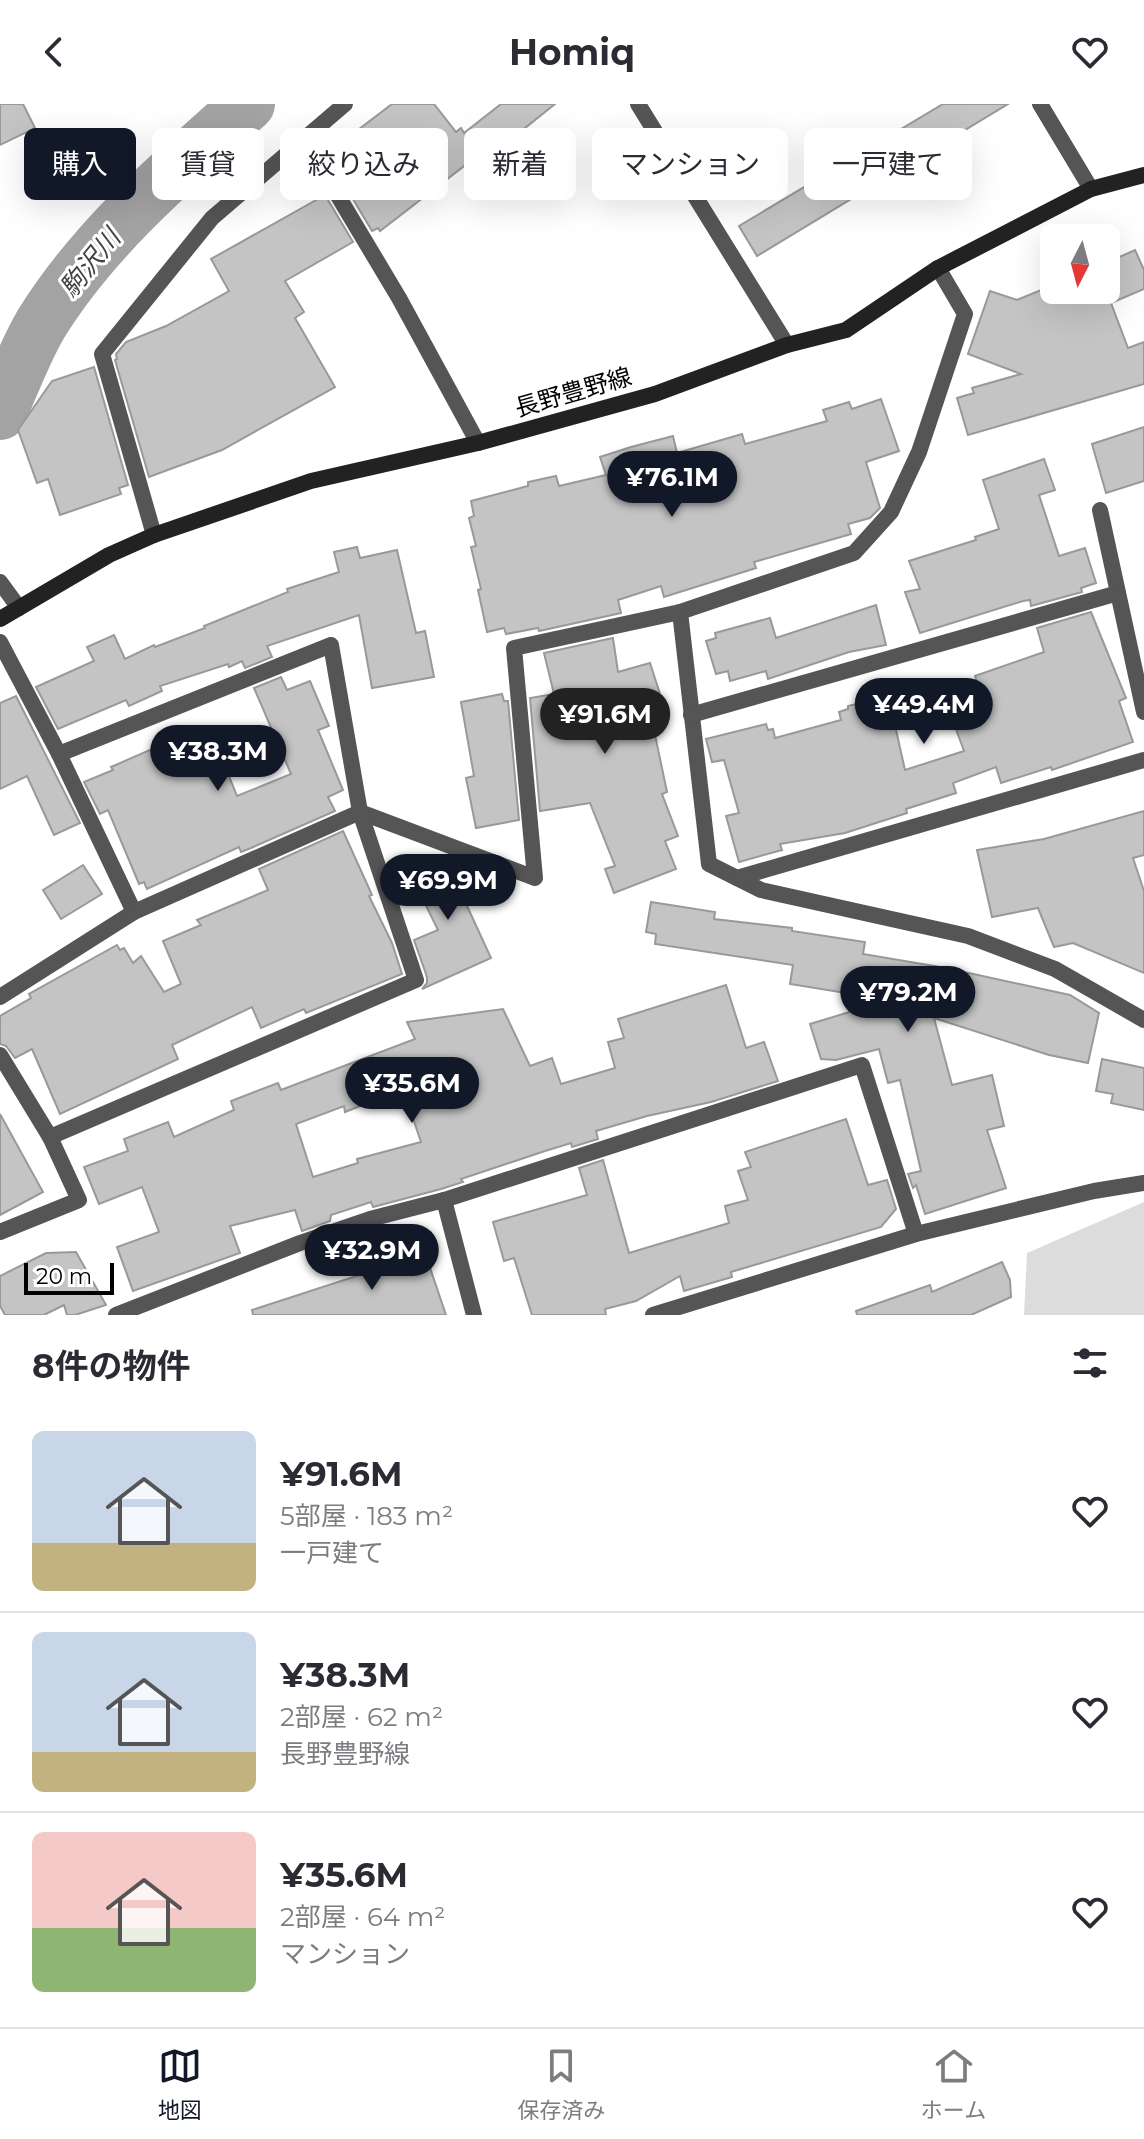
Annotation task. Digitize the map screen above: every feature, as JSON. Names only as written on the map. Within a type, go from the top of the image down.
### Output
[{"type":"main road","name":"長野豊野線","points":[[0,619],[109,555],[154,535],[311,481],[478,443],[655,394],[787,345],[846,330],[938,268],[1091,189],[1144,175]]},
{"type":"street","points":[[317,128],[345,104]]},
{"type":"street","points":[[638,104],[787,345]]},
{"type":"street","points":[[1040,104],[1091,189]]},
{"type":"street","points":[[154,535],[102,354],[212,218],[280,160]]},
{"type":"street","points":[[340,200],[399,298],[478,443]]},
{"type":"street","points":[[0,997],[134,912],[360,812],[535,878],[514,648],[680,612],[854,553],[891,512],[919,452],[965,314],[938,268]]},
{"type":"street","points":[[1100,510],[1144,712]]},
{"type":"street","points":[[0,582],[19,608]]},
{"type":"street","points":[[691,715],[1118,593]]},
{"type":"street","points":[[680,612],[709,864],[761,890],[968,936],[1055,969],[1144,1020]]},
{"type":"street","points":[[0,642],[59,754],[134,912]]},
{"type":"street","points":[[50,1137],[416,980],[360,812],[331,645],[59,754]]},
{"type":"street","points":[[737,878],[1144,760]]},
{"type":"street","points":[[0,1055],[50,1137],[79,1200],[0,1232]]},
{"type":"street","points":[[116,1315],[370,1219],[444,1200],[862,1065],[916,1234]]},
{"type":"street","points":[[653,1315],[916,1234],[1094,1191],[1144,1183]]},
{"type":"street","points":[[444,1200],[474,1315]]},
{"type":"shaded area","points":[[1144,1202],[1144,1315],[1024,1315],[1027,1253]]},
{"type":"building","points":[[0,104],[23,104],[35,128],[24,128],[24,133],[0,145]]},
{"type":"building","points":[[392,104],[434,104],[456,132],[461,128],[464,133],[464,166],[448,179],[448,128],[361,128]]},
{"type":"building","points":[[501,104],[555,104],[525,128],[470,128]]},
{"type":"building","points":[[943,104],[1008,104],[968,128],[903,128]]},
{"type":"building","points":[[804,187],[804,200],[849,200],[757,256],[739,226],[782,200],[788,200],[788,197]]},
{"type":"building","points":[[316,200],[328,200],[353,242],[285,281],[304,312],[295,318],[335,387],[222,450],[149,477],[115,360],[116,354],[126,342],[166,326],[229,291],[211,259]]},
{"type":"building","points":[[354,200],[420,200],[380,231],[378,228],[372,231]]},
{"type":"building","points":[[1135,250],[1144,270],[1144,289],[1120,299],[1120,257]]},
{"type":"building","points":[[1040,290],[1040,304],[1111,304],[1128,348],[1144,342],[1144,384],[968,435],[957,398],[974,393],[972,388],[1021,374],[968,354],[990,291],[1017,300]]},
{"type":"building","points":[[94,367],[128,485],[119,488],[121,494],[60,515],[48,479],[37,483],[18,430],[52,381]]},
{"type":"building","points":[[881,399],[899,451],[866,462],[880,508],[870,518],[848,524],[851,534],[754,562],[756,568],[664,597],[661,586],[618,600],[621,613],[539,631],[538,628],[506,634],[504,628],[487,632],[471,547],[476,546],[469,518],[474,516],[471,501],[556,476],[559,486],[606,475],[600,457],[673,436],[677,453],[742,434],[745,444],[827,421],[823,410],[849,402],[852,409]]},
{"type":"building","points":[[1144,427],[1144,481],[1106,493],[1092,444]]},
{"type":"building","points":[[1044,459],[1055,490],[1039,495],[1059,556],[1085,548],[1096,583],[1081,588],[1082,592],[1031,606],[1030,600],[1023,601],[920,633],[905,592],[920,589],[909,561],[976,540],[975,537],[999,529],[983,480]]},
{"type":"building","points":[[357,547],[360,558],[397,550],[416,633],[425,631],[434,677],[372,688],[359,615],[267,646],[272,657],[245,668],[242,661],[160,686],[162,691],[129,706],[126,700],[58,729],[36,687],[94,661],[87,647],[114,635],[125,659],[154,645],[205,628],[288,592],[287,589],[339,572],[334,552]]},
{"type":"building","points":[[876,605],[886,645],[849,652],[768,679],[766,671],[730,681],[728,671],[716,674],[706,641],[716,638],[715,633],[770,618],[776,638]]},
{"type":"building","points":[[1091,612],[1126,698],[1119,701],[1133,742],[1052,770],[1051,767],[1001,783],[996,767],[953,783],[956,793],[906,809],[907,813],[845,833],[780,844],[782,850],[739,862],[726,816],[739,813],[724,760],[712,762],[706,739],[766,724],[768,730],[773,729],[775,738],[841,720],[839,712],[848,709],[848,706],[899,694],[905,719],[894,721],[905,770],[964,751],[956,729],[987,717],[975,676],[1044,652],[1037,628]]},
{"type":"building","points":[[613,638],[618,672],[650,663],[661,697],[650,700],[654,710],[650,711],[667,792],[662,794],[678,836],[665,841],[676,869],[614,893],[605,869],[615,866],[590,803],[540,811],[530,698],[554,694],[544,653]]},
{"type":"building","points":[[281,677],[287,690],[310,681],[329,726],[318,730],[343,790],[328,797],[335,811],[241,852],[239,847],[147,889],[144,882],[139,884],[108,810],[100,814],[84,782],[152,749],[154,755],[206,734],[211,746],[216,744],[237,796],[291,774],[254,688]]},
{"type":"building","points":[[502,694],[504,701],[508,701],[519,820],[476,828],[466,778],[474,776],[461,702]]},
{"type":"building","points":[[16,696],[80,823],[54,835],[27,776],[0,789],[0,703]]},
{"type":"building","points":[[1144,811],[1144,855],[1133,858],[1144,891],[1144,973],[1073,943],[1054,947],[1038,908],[992,917],[977,850],[1044,839]]},
{"type":"building","points":[[343,831],[392,943],[402,974],[261,1028],[252,1007],[172,1045],[178,1059],[60,1114],[32,1049],[15,1058],[6,1046],[0,1044],[0,1016],[31,998],[29,994],[117,945],[120,950],[124,948],[133,963],[141,956],[164,992],[181,984],[163,941],[201,925],[197,920],[268,890],[259,869]]},
{"type":"building","points":[[446,856],[458,861],[472,890],[462,895],[491,958],[422,989],[427,977],[414,940],[438,930],[410,873]]},
{"type":"building","points":[[83,865],[102,894],[61,919],[43,890]]},
{"type":"building","points":[[651,902],[715,912],[714,919],[792,928],[792,931],[865,942],[863,954],[1070,995],[1099,1013],[1088,1063],[1049,1055],[934,1018],[952,1085],[992,1075],[1004,1126],[987,1130],[1006,1188],[925,1214],[916,1185],[913,1188],[908,1174],[921,1171],[900,1080],[888,1083],[879,1049],[836,1060],[821,1059],[810,1024],[889,1000],[790,984],[793,965],[655,944],[656,934],[646,932]]},
{"type":"building","points":[[726,985],[746,1048],[764,1042],[778,1081],[711,1102],[596,1131],[598,1139],[545,1151],[461,1179],[463,1182],[441,1189],[373,1207],[371,1202],[331,1215],[330,1221],[302,1231],[295,1210],[230,1226],[240,1253],[133,1291],[117,1247],[159,1232],[142,1187],[99,1204],[84,1167],[128,1151],[124,1139],[168,1122],[174,1137],[234,1110],[231,1101],[278,1083],[281,1090],[415,1039],[407,1022],[503,1009],[530,1066],[552,1058],[561,1084],[615,1068],[608,1042],[624,1038],[618,1019]],"holes":[[[403,1089],[421,1142],[357,1159],[358,1163],[313,1177],[296,1124],[344,1106],[345,1112]]]},
{"type":"building","points":[[1102,1059],[1144,1068],[1144,1110],[1111,1103],[1113,1094],[1096,1091]]},
{"type":"building","points":[[0,1114],[43,1192],[0,1215]]},
{"type":"building","points":[[846,1119],[868,1185],[887,1180],[896,1209],[881,1227],[731,1272],[732,1277],[684,1291],[680,1276],[636,1301],[605,1309],[606,1315],[532,1315],[514,1258],[504,1261],[493,1222],[587,1195],[579,1168],[603,1160],[629,1253],[729,1223],[725,1206],[748,1200],[738,1171],[751,1167],[745,1152]]},
{"type":"building","points":[[423,1247],[446,1315],[253,1315],[252,1310],[369,1272],[366,1265]]},
{"type":"building","points":[[76,1252],[106,1305],[75,1315],[67,1315],[64,1305],[44,1315],[5,1315],[0,1306],[0,1276],[46,1253]]},
{"type":"building","points":[[1002,1262],[1010,1280],[1011,1297],[971,1315],[857,1315],[856,1311],[930,1285],[932,1292]]},
{"type":"waterway","name":"駒沢川","points":[[0,413],[41,324],[85,263],[137,206],[248,104]]}]
